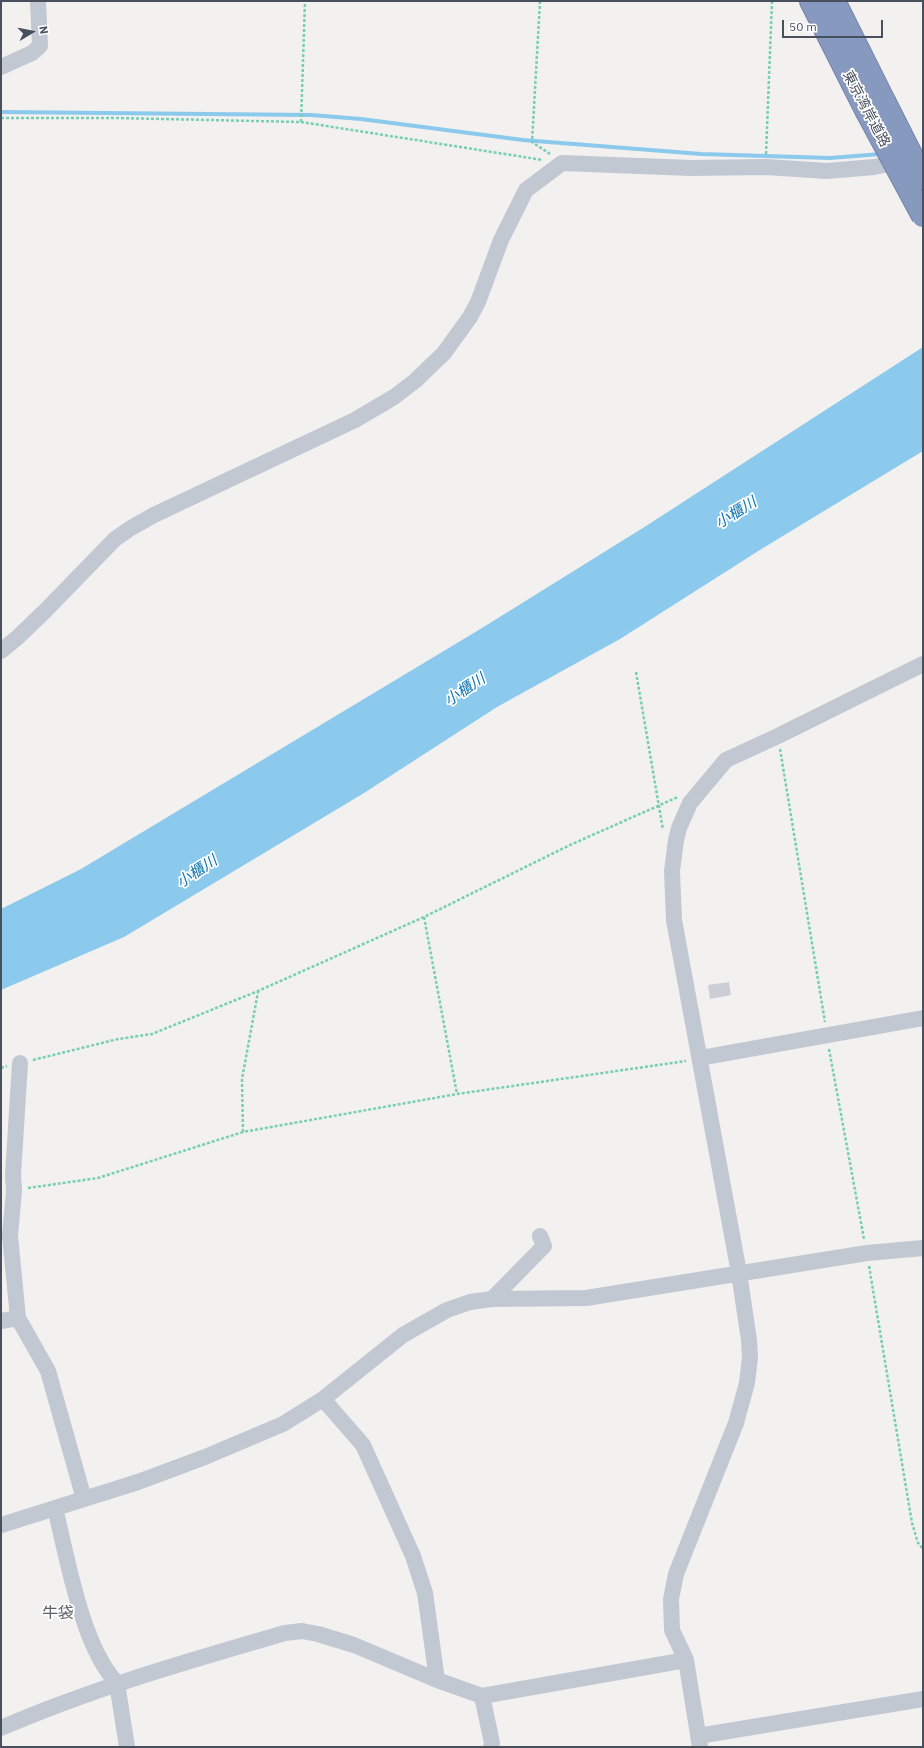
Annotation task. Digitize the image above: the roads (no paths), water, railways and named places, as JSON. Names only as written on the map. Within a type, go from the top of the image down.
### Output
[{"type":"highway","name":"東京湾岸道路","points":[[811,1],[875,106],[923,178]]},
{"type":"highway","name":"東京湾岸道路","points":[[834,1],[875,106],[923,216]]},
{"type":"street","points":[[1,67],[32,53],[40,46],[38,1]]},
{"type":"street","points":[[1,651],[46,610],[108,546],[131,528],[154,515],[355,420],[394,397],[415,381],[437,361],[470,317],[478,302],[501,240],[526,190],[562,163],[691,168],[766,167],[827,171],[874,167],[923,158]]},
{"type":"street","points":[[923,664],[778,736],[726,760],[690,803],[679,828],[673,857],[671,877],[674,920],[739,1273],[749,1340],[750,1369],[736,1423],[681,1561],[673,1585],[671,1599],[672,1630],[686,1660],[699,1742],[923,1698]]},
{"type":"street","points":[[700,1058],[923,1018]]},
{"type":"street","points":[[20,1063],[13,1175],[14,1190],[10,1236],[18,1318],[48,1371],[84,1499]]},
{"type":"street","points":[[492,1299],[544,1246],[540,1236]]},
{"type":"street","points":[[1,1525],[138,1482],[242,1442],[283,1424],[323,1399],[403,1335],[447,1310],[470,1302],[492,1299],[586,1298],[867,1253],[923,1248]]},
{"type":"street","points":[[1,1322],[18,1318]]},
{"type":"street","points":[[323,1399],[363,1445],[414,1556],[425,1593],[437,1680]]},
{"type":"street","points":[[55,1508],[80,1610],[94,1647],[110,1677],[117,1683],[127,1747]]},
{"type":"street","points":[[1,1728],[117,1683],[285,1633],[302,1631],[318,1634],[354,1646],[437,1680],[482,1696],[686,1660]]},
{"type":"street","points":[[482,1696],[492,1743],[491,1747]]},
{"type":"water","name":"小櫃川","points":[[923,347],[923,451],[763,548],[620,639],[497,707],[364,793],[124,937],[1,990],[1,909],[81,869],[482,628],[646,526]]},
{"type":"waterway","points":[[1,112],[311,115],[361,119],[523,140],[701,154],[830,158],[881,154]]},
{"type":"district","name":"牛袋","points":[[58,1613]]}]
